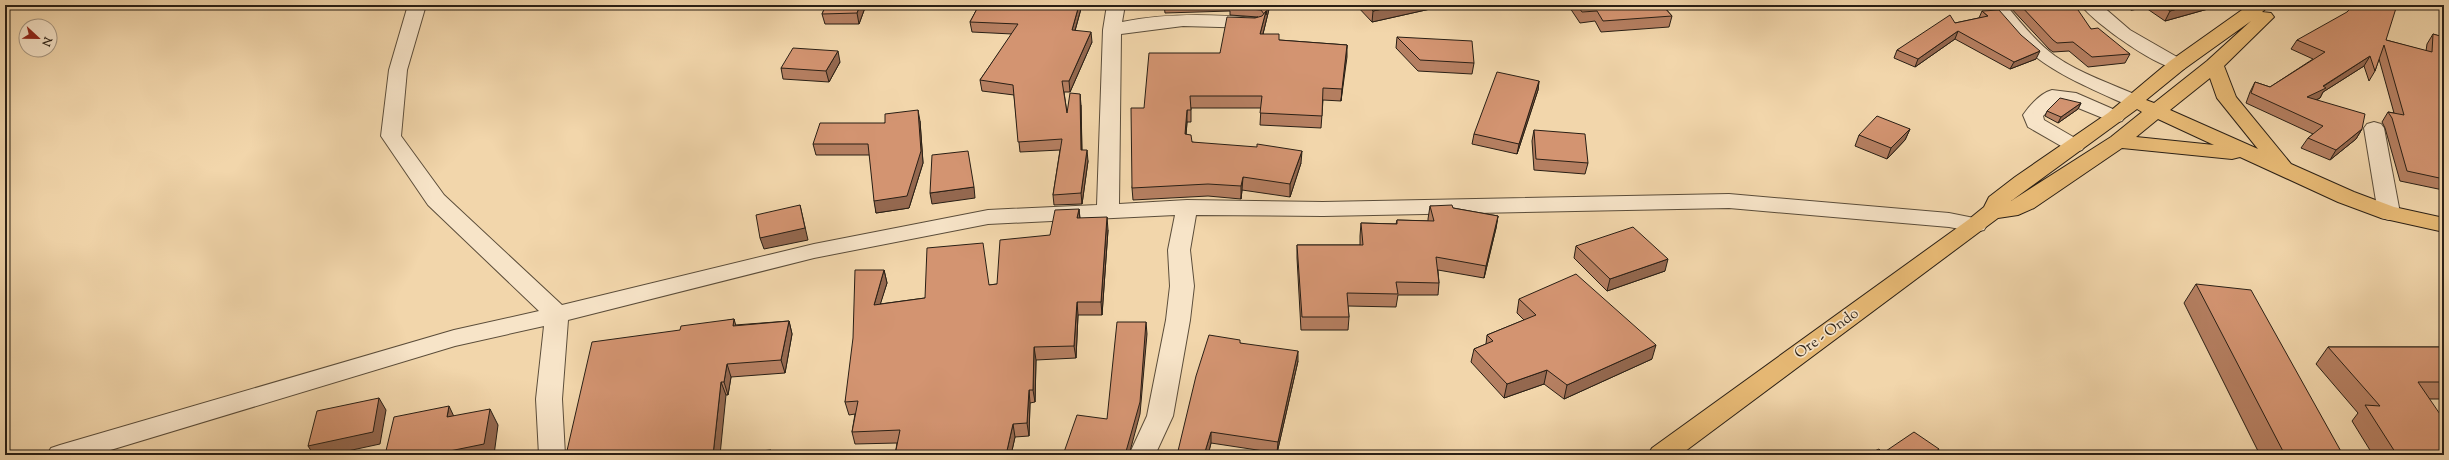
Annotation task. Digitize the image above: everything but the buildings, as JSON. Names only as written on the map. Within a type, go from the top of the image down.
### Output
[{"type":"main road","name":"Ore - Ondo","points":[[1660,455],[1984,218],[1997,202],[2115,117],[2177,65],[2262,5]]},
{"type":"main road","points":[[1984,218],[2010,210],[2026,203],[2118,141],[2214,65],[2268,14],[2272,5]]},
{"type":"main road","points":[[2214,65],[2227,98],[2284,169]]},
{"type":"main road","points":[[2134,101],[2346,197],[2389,213],[2444,225]]},
{"type":"main road","points":[[2118,141],[2255,156]]},
{"type":"street","points":[[417,5],[398,70],[391,136],[436,200],[520,278],[557,315]]},
{"type":"street","points":[[1108,210],[1112,30],[1116,5]]},
{"type":"street","points":[[1997,5],[2010,22],[2048,58],[2080,77],[2134,101]]},
{"type":"street","points":[[2090,5],[2124,34],[2177,65]]},
{"type":"street","points":[[1112,30],[1175,19],[1211,19],[1255,23]]},
{"type":"street","points":[[2075,146],[2035,123],[2032,115],[2052,96],[2069,97],[2115,117]]},
{"type":"street","points":[[2374,128],[2389,213]]},
{"type":"street","points":[[60,455],[454,338],[557,315],[814,251],[988,217],[1187,207],[1323,209],[1729,201],[1886,216],[1949,220],[1984,218]]},
{"type":"street","points":[[1142,455],[1160,416],[1178,320],[1182,286],[1180,250],[1187,207]]},
{"type":"street","points":[[552,455],[549,399],[557,315]]}]
